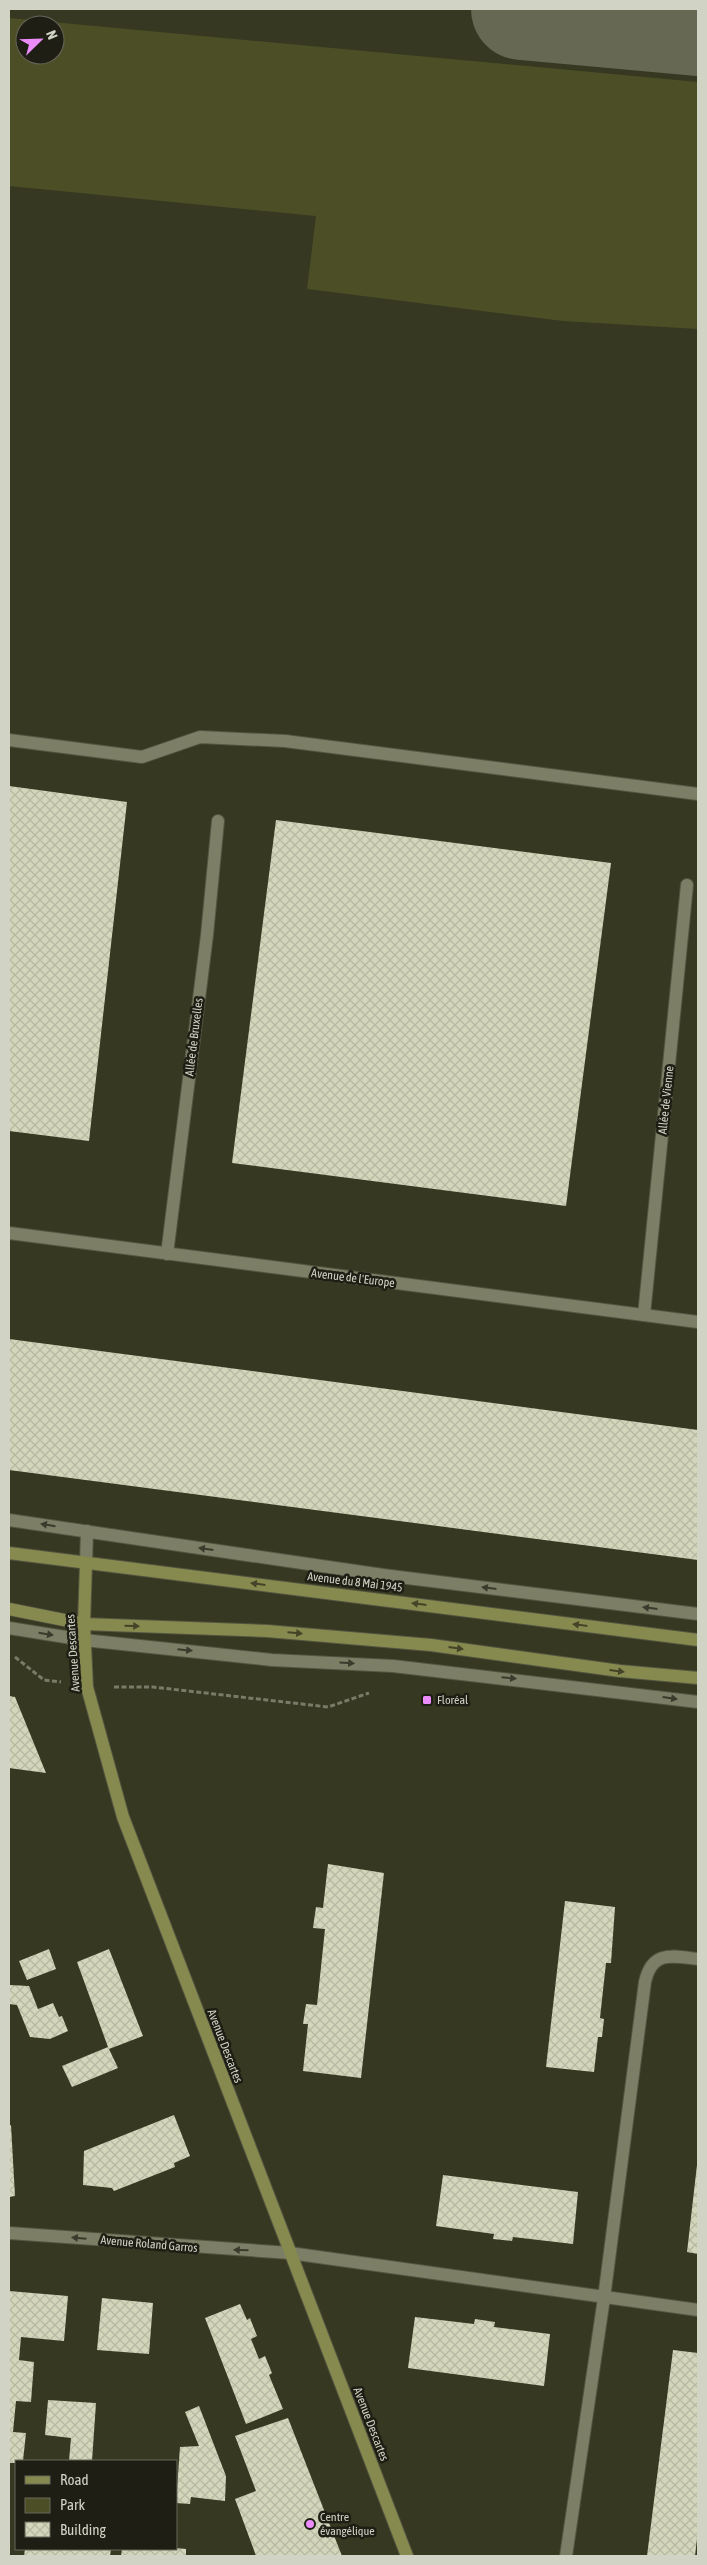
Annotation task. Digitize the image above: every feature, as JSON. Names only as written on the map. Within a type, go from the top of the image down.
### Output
[{"type":"main road","name":"Avenue du 8 Mai 1945","points":[[9,1552],[698,1640]]},
{"type":"main road","name":"Avenue Descartes","points":[[86,1563],[84,1640],[87,1686],[123,1817],[407,2556]]},
{"type":"main road","points":[[9,1610],[84,1624],[267,1631],[412,1643],[620,1672],[698,1678]]},
{"type":"street","points":[[9,740],[142,757],[200,737],[285,741],[698,794]]},
{"type":"street","name":"Allée de Bruxelles","points":[[167,1254],[207,935],[218,820]]},
{"type":"street","name":"Allée de Vienne","points":[[644,1315],[687,884]]},
{"type":"street","name":"Avenue de l'Europe","points":[[9,1233],[698,1322]]},
{"type":"street","points":[[9,1520],[383,1575],[698,1614]]},
{"type":"street","name":"Avenue Descartes","points":[[86,1563],[87,1531]]},
{"type":"street","points":[[9,1628],[84,1640],[272,1660],[393,1666],[698,1702]]},
{"type":"street","points":[[566,2556],[604,2298],[648,1967],[656,1960],[668,1956],[698,1958]]},
{"type":"street","name":"Avenue Roland Garros","points":[[9,2233],[290,2254],[698,2310]]},
{"type":"path","points":[[9,1652],[44,1680],[87,1686],[153,1687],[328,1707],[372,1692]]},
{"type":"green space","points":[[9,18],[15,19],[15,65],[65,65],[65,23],[698,82],[698,329],[563,321],[307,289],[316,216],[9,186]]},
{"type":"building","points":[[9,786],[127,802],[89,1141],[9,1131]]},
{"type":"building","points":[[276,820],[611,863],[566,1206],[232,1163]]},
{"type":"building","points":[[9,1339],[698,1430],[698,1560],[9,1470]]},
{"type":"building","points":[[9,1696],[15,1697],[46,1773],[9,1768]]},
{"type":"building","points":[[328,1864],[384,1873],[361,2078],[303,2071],[308,2024],[303,2024],[306,2004],[317,2005],[325,1929],[313,1928],[316,1907],[323,1908]]},
{"type":"building","points":[[565,1901],[615,1907],[611,1963],[606,1963],[600,2018],[604,2019],[602,2037],[598,2037],[594,2072],[546,2067]]},
{"type":"building","points":[[49,1949],[56,1969],[27,1980],[19,1961]]},
{"type":"building","points":[[109,1949],[143,2036],[109,2049],[118,2068],[72,2087],[62,2066],[108,2047],[77,1962]]},
{"type":"building","points":[[9,1985],[29,1986],[38,2009],[53,2003],[59,2017],[62,2016],[68,2031],[50,2039],[30,2037],[17,2005],[9,2004]]},
{"type":"building","points":[[174,2115],[190,2156],[174,2163],[175,2167],[114,2191],[112,2188],[83,2185],[84,2151]]},
{"type":"building","points":[[11,2125],[15,2196],[9,2197],[9,2126]]},
{"type":"building","points":[[698,2165],[698,2254],[687,2252]]},
{"type":"building","points":[[443,2175],[578,2192],[573,2244],[513,2237],[512,2241],[493,2239],[494,2234],[436,2226]]},
{"type":"building","points":[[9,2291],[68,2296],[64,2341],[21,2337],[19,2360],[34,2362],[31,2402],[16,2401],[13,2432],[26,2433],[23,2460],[15,2460],[15,2463],[9,2463]]},
{"type":"building","points":[[102,2298],[153,2303],[149,2354],[97,2350]]},
{"type":"building","points":[[240,2304],[247,2320],[250,2318],[257,2336],[251,2339],[259,2359],[265,2356],[272,2373],[269,2375],[283,2409],[246,2424],[205,2318]]},
{"type":"building","points":[[415,2317],[474,2324],[475,2319],[495,2322],[494,2327],[550,2334],[544,2386],[408,2368]]},
{"type":"building","points":[[673,2350],[698,2353],[698,2530],[695,2556],[647,2556]]},
{"type":"building","points":[[48,2400],[96,2403],[92,2460],[69,2460],[71,2438],[45,2435]]},
{"type":"building","points":[[199,2406],[226,2476],[225,2501],[191,2497],[190,2504],[178,2503],[180,2447],[199,2446],[185,2412]]},
{"type":"building","points":[[288,2418],[342,2556],[256,2556],[235,2499],[256,2491],[235,2436]]},
{"type":"building","points":[[186,2549],[186,2556],[121,2556],[122,2550]]},
{"type":"building","points":[[25,2550],[111,2550],[110,2556],[24,2556]]},
{"type":"taxiway","points":[[522,9],[698,25]]},
{"type":"place","name":"Floréal","points":[[427,1700]]},
{"type":"place","name":"Centre évangélique","points":[[310,2524]]}]
